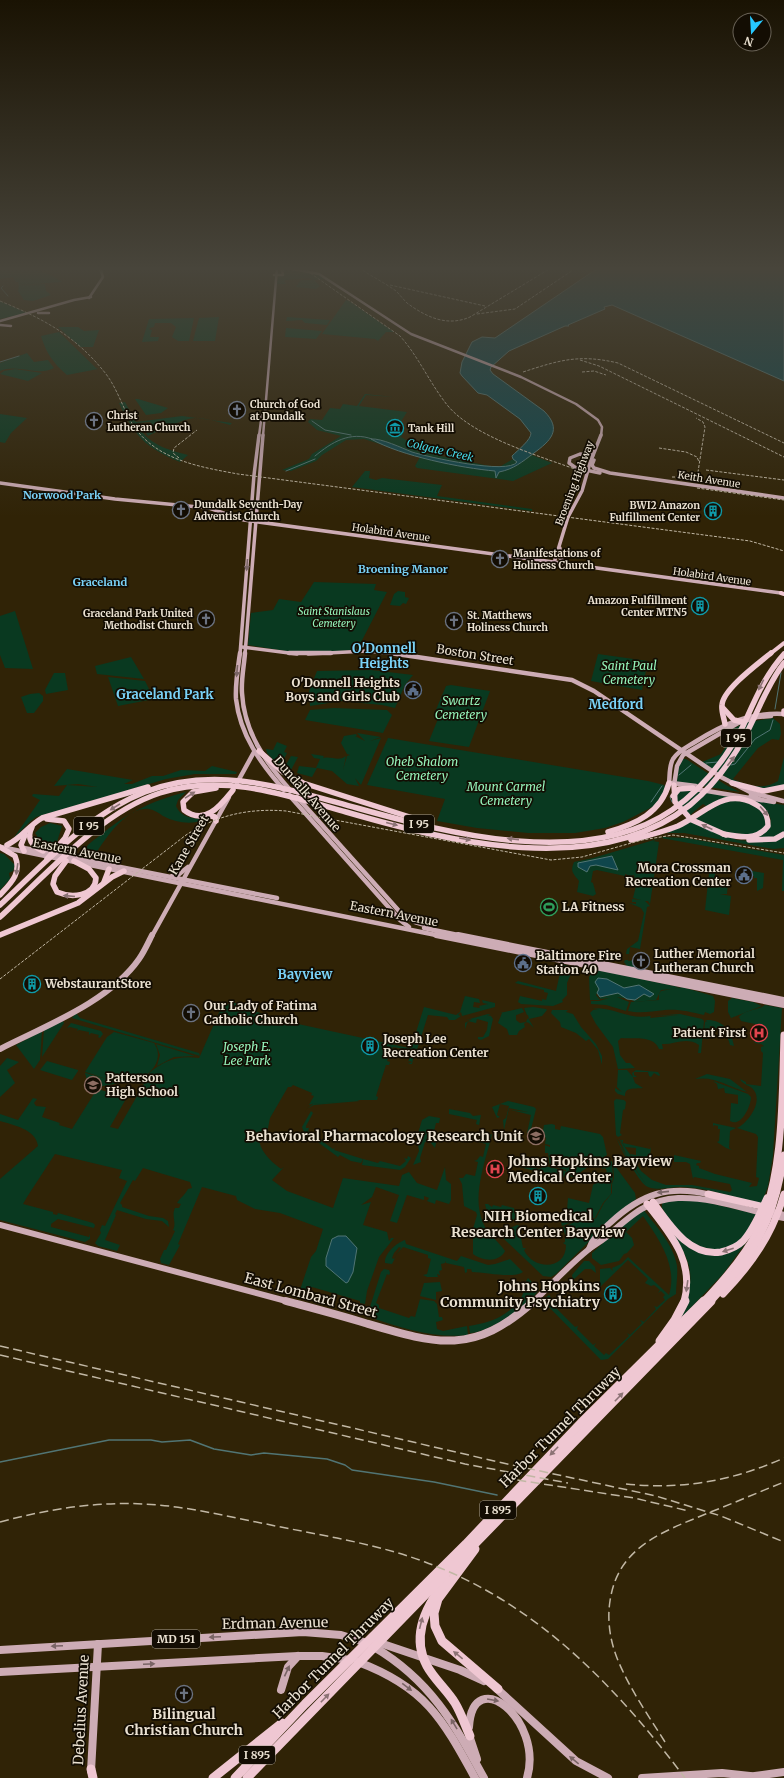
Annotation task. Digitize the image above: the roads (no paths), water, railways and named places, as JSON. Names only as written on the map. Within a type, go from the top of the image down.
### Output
[{"type":"highway","points":[[725,724],[722,703],[728,692],[784,643]]},
{"type":"highway","name":"I 95","points":[[0,905],[108,811],[148,791],[177,783],[202,779],[232,778],[263,782],[310,794],[348,806],[361,806],[410,822],[478,835],[547,841],[588,839],[617,834],[648,823],[671,810],[716,769],[739,733],[762,683],[774,664],[784,654]]},
{"type":"highway","name":"I 95","points":[[0,917],[95,830],[115,815],[141,801],[172,790],[195,786],[250,786],[414,830],[520,847],[556,848],[588,846],[626,838],[657,826],[676,815],[715,780],[736,753],[770,684],[784,663]]},
{"type":"highway","points":[[722,703],[726,713],[734,720],[743,722]]},
{"type":"highway","points":[[257,752],[288,776],[351,800],[361,806]]},
{"type":"highway","points":[[7,845],[19,839],[28,828],[42,818],[106,801],[156,784],[177,783]]},
{"type":"highway","points":[[672,783],[673,796],[678,807],[689,819],[723,834],[743,839],[775,839],[784,834]]},
{"type":"highway","points":[[547,841],[599,834],[629,826],[646,816],[660,805],[672,783]]},
{"type":"highway","points":[[732,783],[758,790],[775,790],[784,787]]},
{"type":"highway","points":[[216,821],[213,816],[194,815],[186,812],[182,807],[184,799],[189,794],[197,791],[228,786]]},
{"type":"highway","points":[[673,796],[679,790],[693,788]]},
{"type":"highway","points":[[205,815],[215,810],[234,790]]},
{"type":"highway","points":[[556,848],[569,850],[622,842],[654,834],[689,819],[716,803],[729,798],[747,800],[762,808],[769,818],[769,824],[766,830],[756,836],[739,837],[723,834]]},
{"type":"highway","points":[[76,860],[92,870],[96,875],[96,882],[85,894],[74,897],[64,896],[56,892],[53,884],[58,871],[65,862],[115,815]]},
{"type":"highway","points":[[15,892],[65,838],[69,829],[65,822],[58,819],[49,819],[39,822],[31,828],[28,835],[29,842],[41,853]]},
{"type":"highway","points":[[22,849],[28,828]]},
{"type":"highway","points":[[0,847],[15,856],[18,868],[14,879],[0,895]]},
{"type":"highway","points":[[100,888],[108,876],[111,867]]},
{"type":"highway","points":[[0,935],[78,904],[115,875],[124,871]]},
{"type":"highway","name":"Harbor Tunnel Thruway","points":[[235,1778],[305,1704],[425,1600],[581,1423],[717,1288],[745,1253],[764,1225],[776,1198],[776,1179],[781,1157],[784,1035]]},
{"type":"highway","points":[[708,1194],[784,1213]]},
{"type":"highway","points":[[647,1201],[682,1240],[694,1247],[710,1252],[722,1252],[738,1246],[764,1225],[776,1198]]},
{"type":"highway","points":[[647,1201],[682,1252],[688,1279],[686,1295],[673,1324],[652,1352]]},
{"type":"highway","name":"Harbor Tunnel Thruway","points":[[247,1778],[425,1600],[592,1425],[747,1269],[759,1253],[764,1225]]},
{"type":"highway","points":[[425,1600],[441,1593],[494,1527]]},
{"type":"highway","points":[[425,1600],[434,1613],[435,1626],[442,1641],[498,1689]]},
{"type":"highway","points":[[425,1600],[419,1640],[423,1658],[430,1672],[454,1701],[470,1736]]},
{"type":"highway","points":[[213,1778],[248,1752],[305,1704]]},
{"type":"main road","name":"Dundalk Avenue","points":[[268,351],[254,482],[239,647],[236,700],[244,732],[272,776],[380,898],[410,928]]},
{"type":"main road","name":"Dundalk Avenue","points":[[269,351],[242,692],[247,722],[257,752],[387,898],[406,917],[421,924],[438,929]]},
{"type":"main road","name":"Broening Highway","points":[[453,351],[521,377],[588,411],[598,420],[602,427],[580,494],[568,517],[554,563]]},
{"type":"main road","points":[[266,395],[271,396]]},
{"type":"main road","points":[[585,454],[595,450]]},
{"type":"main road","name":"Keith Avenue","points":[[595,450],[597,451],[592,465],[594,468],[631,477]]},
{"type":"main road","points":[[576,468],[569,464],[570,459],[577,455],[593,455]]},
{"type":"main road","points":[[576,468],[571,463],[575,457],[585,455],[591,460]]},
{"type":"main road","name":"Keith Avenue","points":[[576,468],[784,498]]},
{"type":"main road","name":"Holabird Avenue","points":[[0,483],[115,499],[209,508],[256,522],[772,592],[783,595]]},
{"type":"main road","points":[[239,518],[250,526]]},
{"type":"main road","points":[[251,521],[254,524],[255,536]]},
{"type":"main road","points":[[560,545],[562,560],[583,567]]},
{"type":"main road","points":[[758,591],[783,595]]},
{"type":"main road","name":"Boston Street","points":[[239,647],[298,654],[373,652],[402,655],[559,679],[587,688]]},
{"type":"main road","points":[[587,688],[670,742],[682,753],[732,783],[750,792],[784,802]]},
{"type":"main road","points":[[587,688],[720,780],[761,800]]},
{"type":"main road","points":[[672,783],[671,764],[690,745],[734,720],[755,714],[784,714]]},
{"type":"main road","points":[[682,753],[728,728],[743,722],[763,716],[784,714]]},
{"type":"main road","points":[[670,742],[690,745]]},
{"type":"main road","name":"Kane Street","points":[[0,1049],[95,999],[122,978],[144,949],[190,866],[257,752]]},
{"type":"main road","points":[[672,783],[761,800],[784,802]]},
{"type":"main road","points":[[672,783],[784,802]]},
{"type":"main road","name":"Eastern Avenue","points":[[0,843],[22,849],[111,867],[168,876],[182,881],[410,928],[783,1002]]},
{"type":"main road","name":"Eastern Avenue","points":[[0,847],[22,849]]},
{"type":"main road","points":[[168,876],[178,875],[190,866]]},
{"type":"main road","name":"Eastern Avenue","points":[[111,867],[124,871],[438,929],[783,1002]]},
{"type":"main road","points":[[380,898],[387,898]]},
{"type":"main road","name":"East Lombard Street","points":[[647,1201],[651,1194],[669,1191],[698,1192],[708,1194]]},
{"type":"main road","name":"East Lombard Street","points":[[0,1225],[363,1322],[398,1333],[446,1342],[478,1338],[502,1327],[537,1299],[589,1249],[594,1238],[614,1218],[647,1201],[678,1197],[693,1197],[784,1218]]},
{"type":"main road","name":"Erdman Avenue","points":[[0,1650],[303,1632],[326,1633],[352,1637],[388,1650],[435,1696],[451,1719],[478,1774]]},
{"type":"main road","name":"Debelius Avenue","points":[[91,1775],[98,1644]]},
{"type":"main road","points":[[388,1650],[413,1654],[460,1670],[498,1689],[571,1758],[589,1771],[608,1778]]},
{"type":"main road","points":[[281,1690],[288,1667],[298,1656]]},
{"type":"main road","name":"MD 151","points":[[0,1672],[298,1656],[342,1658],[374,1668],[396,1678],[427,1703],[446,1726],[478,1774]]},
{"type":"main road","points":[[478,1774],[470,1736],[469,1717],[476,1704],[486,1699],[502,1702],[519,1724],[529,1748],[532,1761],[527,1778]]},
{"type":"main road","points":[[642,1778],[722,1773],[748,1777],[784,1772]]},
{"type":"water","points":[[468,351],[509,351],[491,367],[490,370],[493,374],[544,411],[553,424],[552,435],[540,449],[518,465],[499,472],[496,478],[495,471],[466,467],[414,456],[398,451],[371,439],[386,442],[412,452],[467,464],[499,467],[511,466],[517,462],[512,456],[527,442],[531,433],[520,419],[487,395],[478,393],[460,373],[462,362]]},
{"type":"water","points":[[716,351],[784,351],[784,381]]},
{"type":"water","points":[[612,856],[618,870],[596,865],[590,866],[587,872],[578,867],[578,863]]},
{"type":"water","points":[[598,978],[607,979],[624,988],[639,985],[654,994],[650,997],[644,994],[635,1000],[627,999],[618,993],[600,997],[597,993],[599,989],[595,982]]},
{"type":"water","points":[[338,1236],[346,1236],[357,1248],[353,1272],[346,1283],[326,1266],[326,1258],[332,1239]]},
{"type":"waterway","points":[[0,362],[19,356]]},
{"type":"waterway","points":[[312,421],[325,430],[351,435]]},
{"type":"waterway","name":"Colgate Creek","points":[[315,456],[328,446],[342,439],[356,436],[372,439]]},
{"type":"waterway","name":"Colgate Creek","points":[[286,471],[315,459]]},
{"type":"waterway","points":[[775,709],[781,673]]},
{"type":"waterway","points":[[731,765],[735,764],[755,739],[770,730],[773,720]]},
{"type":"waterway","points":[[706,763],[718,762]]},
{"type":"waterway","points":[[679,775],[691,765]]},
{"type":"waterway","points":[[651,802],[662,786]]},
{"type":"waterway","points":[[670,797],[672,802]]},
{"type":"waterway","points":[[702,827],[712,832]]},
{"type":"waterway","points":[[0,1462],[109,1440],[151,1440],[162,1442],[190,1440],[214,1449],[251,1455],[264,1453],[327,1459],[345,1465],[352,1470],[434,1482],[497,1495]]},
{"type":"railway","points":[[85,351],[106,374],[129,419],[143,437],[166,454],[194,465],[238,474],[750,541],[784,551]]},
{"type":"railway","points":[[412,351],[448,406],[475,428],[530,453],[583,472]]},
{"type":"railway","points":[[523,372],[548,364],[570,360],[592,359],[618,363],[784,443]]},
{"type":"railway","points":[[580,360],[599,366],[784,457]]},
{"type":"railway","points":[[582,372],[594,371],[606,375]]},
{"type":"railway","points":[[672,477],[690,477],[698,472],[705,427],[703,422],[696,418]]},
{"type":"railway","points":[[179,458],[173,453],[174,448],[197,430]]},
{"type":"railway","points":[[659,448],[686,452],[697,457],[699,462]]},
{"type":"railway","points":[[706,470],[784,480]]},
{"type":"railway","points":[[697,488],[784,500]]},
{"type":"railway","points":[[0,979],[186,835],[210,822],[234,814],[246,812],[272,810],[286,811],[551,860],[582,857],[642,840],[673,835],[784,853]]},
{"type":"railway","points":[[0,1346],[503,1463],[656,1496],[709,1512]]},
{"type":"railway","points":[[0,1355],[465,1464],[568,1483]]},
{"type":"railway","points":[[626,1484],[667,1486],[706,1482],[745,1473],[784,1458]]},
{"type":"railway","points":[[504,1478],[634,1498],[689,1511]]},
{"type":"railway","points":[[709,1512],[784,1482]]},
{"type":"railway","points":[[0,1522],[59,1509],[98,1504],[172,1506],[346,1540],[406,1555],[425,1562],[465,1579],[503,1600],[538,1624],[570,1650],[630,1711],[685,1778]]},
{"type":"railway","points":[[665,1742],[633,1691],[617,1658],[610,1630],[610,1601],[615,1582],[622,1567],[633,1554],[659,1535],[709,1512]]},
{"type":"railway","points":[[709,1512],[784,1542]]},
{"type":"place","name":"Church of God at Dundalk","points":[[237,410]]},
{"type":"place","name":"Christ Lutheran Church","points":[[94,421]]},
{"type":"place","name":"Tank Hill","points":[[395,428]]},
{"type":"place","name":"Dundalk Seventh-Day Adventist Church","points":[[181,510]]},
{"type":"place","name":"BWI2 Amazon Fulfillment Center","points":[[713,511]]},
{"type":"place","name":"Manifestations of Holiness Church","points":[[500,559]]},
{"type":"place","name":"Amazon Fulfillment Center MTN5","points":[[700,606]]},
{"type":"place","name":"Graceland Park United Methodist Church","points":[[206,619]]},
{"type":"place","name":"St. Matthews Holiness Church","points":[[454,621]]},
{"type":"place","name":"O'Donnell Heights Boys and Girls Club","points":[[413,690]]},
{"type":"place","name":"Mora Crossman Recreation Center","points":[[744,875]]},
{"type":"place","name":"LA Fitness","points":[[549,907]]},
{"type":"place","name":"Luther Memorial Lutheran Church","points":[[641,961]]},
{"type":"place","name":"Baltimore Fire Station 40","points":[[523,963]]},
{"type":"place","name":"WebstaurantStore","points":[[32,984]]},
{"type":"place","name":"Our Lady of Fatima Catholic Church","points":[[191,1013]]},
{"type":"place","name":"Patient First","points":[[759,1033]]},
{"type":"place","name":"Joseph Lee Recreation Center","points":[[370,1046]]},
{"type":"place","name":"Patterson High School","points":[[93,1085]]},
{"type":"place","name":"Behavioral Pharmacology Research Unit","points":[[536,1136]]},
{"type":"place","name":"Johns Hopkins Bayview Medical Center","points":[[495,1169]]},
{"type":"place","name":"NIH Biomedical Research Center Bayview","points":[[538,1196]]},
{"type":"place","name":"Johns Hopkins Community Psychiatry","points":[[613,1294]]},
{"type":"place","name":"Bilingual Christian Church","points":[[184,1694]]},
{"type":"district","name":"Norwood Park","points":[[62,495]]},
{"type":"district","name":"Broening Manor","points":[[403,569]]},
{"type":"district","name":"Graceland","points":[[100,582]]},
{"type":"district","name":"O'Donnell Heights","points":[[384,656]]},
{"type":"district","name":"Graceland Park","points":[[165,694]]},
{"type":"district","name":"Medford","points":[[616,704]]},
{"type":"district","name":"Bayview","points":[[305,974]]},
{"type":"park label","name":"Saint Stanislaus Cemetery","points":[[334,616]]},
{"type":"park label","name":"Saint Paul Cemetery","points":[[629,673]]},
{"type":"park label","name":"Swartz Cemetery","points":[[461,708]]},
{"type":"park label","name":"Oheb Shalom Cemetery","points":[[422,769]]},
{"type":"park label","name":"Mount Carmel Cemetery","points":[[506,794]]},
{"type":"park label","name":"Joseph E. Lee Park","points":[[247,1054]]}]
